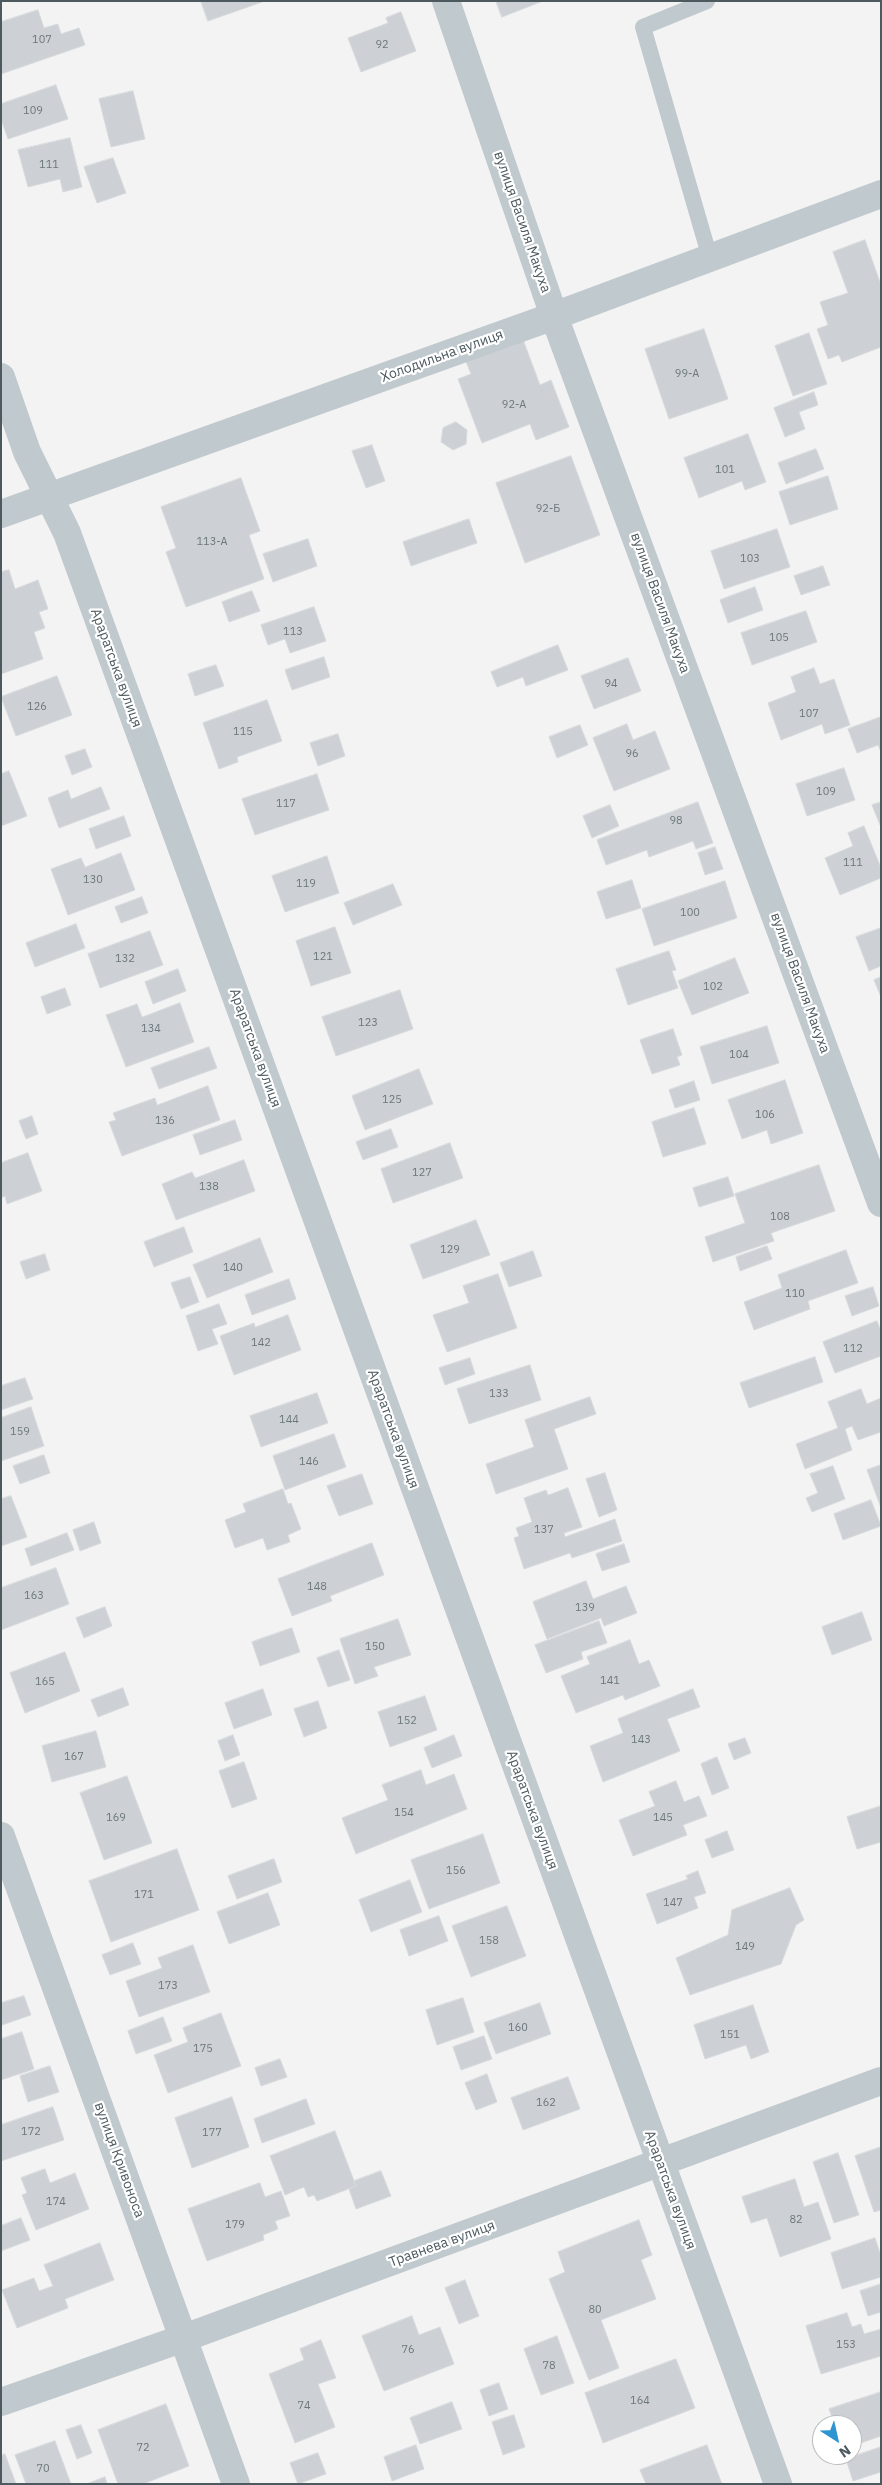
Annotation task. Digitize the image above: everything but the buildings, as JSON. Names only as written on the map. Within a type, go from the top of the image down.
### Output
[{"type":"street","name":"вулиця Василя Макуха","points":[[446,1],[554,316],[881,1202]]},
{"type":"street","name":"Холодильна вулиця","points":[[1,514],[554,316],[881,194]]},
{"type":"street","name":"Араратська вулиця","points":[[1,377],[27,452],[71,542],[778,2484]]},
{"type":"street","name":"вулиця Кривоноса","points":[[1,1836],[236,2484]]},
{"type":"street","name":"Травнева вулиця","points":[[1,2402],[184,2338],[881,2081]]},
{"type":"lane","points":[[707,1],[643,27],[710,258]]}]
